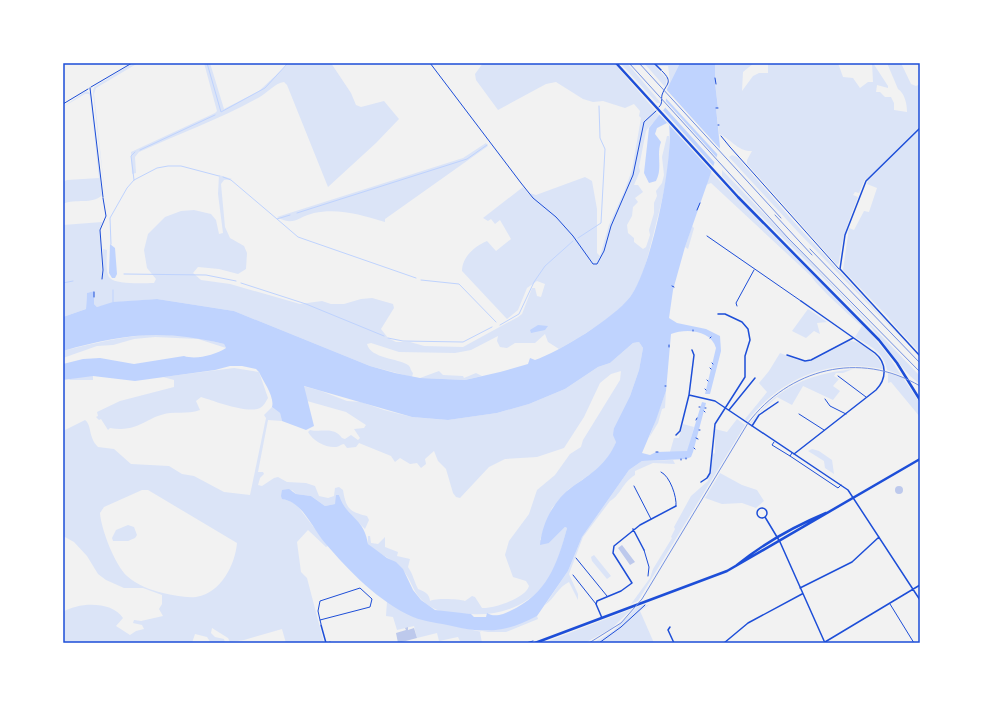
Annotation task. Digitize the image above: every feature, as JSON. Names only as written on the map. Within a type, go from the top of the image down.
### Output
[{"type":"main road","points":[[616,63],[719,177],[863,323],[890,354],[920,400]]},
{"type":"main road","points":[[535,643],[707,580],[732,569],[920,459]]},
{"type":"main road","points":[[732,569],[750,554],[805,522],[831,511]]},
{"type":"street","points":[[654,63],[661,70]]},
{"type":"street","points":[[920,128],[866,181],[845,235],[840,269],[920,356]]},
{"type":"street","points":[[793,454],[879,387],[884,371],[883,363],[878,356],[801,302]]},
{"type":"street","points":[[701,482],[707,478],[710,473],[714,427],[745,377],[745,356],[750,337],[748,329],[742,322],[725,314],[718,314]]},
{"type":"street","points":[[787,355],[805,361],[811,360],[853,338]]},
{"type":"street","points":[[676,435],[680,431],[689,395],[694,355],[692,350]]},
{"type":"street","points":[[729,410],[755,378]]},
{"type":"street","points":[[689,395],[712,400],[726,408],[848,490],[920,600]]},
{"type":"street","points":[[752,426],[759,415],[778,402]]},
{"type":"street","points":[[602,618],[596,604],[598,601],[621,591],[632,583],[612,553],[614,546],[633,529],[676,506]]},
{"type":"street","points":[[765,518],[767,511],[764,508],[760,509],[757,512],[758,516],[765,518],[778,538],[824,643],[920,585]]},
{"type":"street","points":[[633,529],[644,550]]},
{"type":"street","points":[[800,588],[855,560],[879,537]]},
{"type":"street","points":[[724,643],[748,623],[802,594]]},
{"type":"street","points":[[321,625],[326,643]]},
{"type":"street","points":[[670,627],[668,630],[674,643]]},
{"type":"lane","points":[[90,88],[103,197]]},
{"type":"lane","points":[[721,136],[730,148],[840,269]]},
{"type":"lane","points":[[708,236],[801,302]]},
{"type":"lane","points":[[737,306],[736,303],[754,269]]},
{"type":"lane","points":[[838,376],[866,397]]},
{"type":"lane","points":[[825,399],[830,406],[846,414]]},
{"type":"lane","points":[[799,414],[825,430]]},
{"type":"lane","points":[[775,442],[772,445],[838,488],[841,486]]},
{"type":"lane","points":[[661,472],[665,473],[674,492],[676,506]]},
{"type":"lane","points":[[634,486],[651,519]]},
{"type":"lane","points":[[644,550],[649,567],[648,576]]},
{"type":"lane","points":[[576,558],[607,596]]},
{"type":"lane","points":[[573,575],[596,604]]},
{"type":"lane","points":[[320,620],[370,607],[372,599],[360,588],[320,602],[318,611],[321,625]]},
{"type":"lane","points":[[889,603],[914,643]]},
{"type":"lane","points":[[326,643],[330,642]]},
{"type":"lane","points":[[414,643],[421,643]]},
{"type":"path","points":[[63,104],[132,63]]},
{"type":"path","points":[[430,63],[533,198],[562,224],[593,264],[597,264],[604,252],[611,226],[633,175],[644,122],[652,116],[662,104],[662,94],[668,82],[668,77],[661,70]]},
{"type":"path","points":[[715,78],[716,84]]},
{"type":"path","points":[[102,279],[103,270],[100,230],[106,216],[103,197]]},
{"type":"path","points":[[697,210],[700,203]]},
{"type":"path","points":[[94,292],[94,297]]},
{"type":"path","points":[[599,643],[621,627],[644,606],[651,603]]},
{"type":"shaded area","points":[[133,63],[138,63],[96,88],[94,94],[107,213],[93,92],[94,87]]},
{"type":"shaded area","points":[[204,63],[210,63],[224,109],[259,91],[289,63],[331,63],[351,93],[356,105],[361,107],[384,101],[399,119],[376,143],[328,187],[287,85],[284,82],[277,84],[258,98],[229,113],[139,152],[135,157],[136,173],[132,174],[131,152],[217,111]]},
{"type":"shaded area","points":[[483,63],[614,63],[660,116],[646,131],[639,167],[640,171],[634,185],[638,185],[643,192],[635,198],[638,202],[633,207],[632,216],[627,225],[628,233],[634,238],[634,242],[643,249],[646,247],[650,235],[649,230],[654,213],[654,203],[657,196],[656,191],[662,183],[664,175],[662,157],[667,136],[669,136],[669,160],[665,184],[647,257],[639,282],[630,297],[616,312],[577,339],[559,349],[548,342],[545,334],[535,343],[515,343],[507,348],[500,347],[497,341],[498,336],[471,350],[455,353],[399,352],[371,343],[367,344],[374,353],[408,365],[413,373],[412,377],[370,366],[234,311],[157,299],[120,302],[97,307],[94,304],[94,291],[87,293],[86,309],[63,317],[63,225],[102,222],[100,230],[102,276],[103,249],[107,250],[108,276],[113,280],[131,283],[154,283],[156,279],[147,268],[144,250],[148,234],[165,217],[181,211],[194,210],[211,214],[216,220],[219,234],[223,233],[218,194],[219,175],[232,179],[224,180],[221,184],[225,227],[230,238],[244,246],[247,253],[246,269],[238,274],[219,269],[198,267],[193,273],[201,280],[230,284],[300,304],[322,301],[331,304],[344,304],[361,299],[372,298],[393,304],[394,308],[381,329],[388,338],[396,342],[410,342],[424,346],[463,347],[518,317],[522,314],[532,288],[535,288],[537,296],[541,297],[545,284],[537,281],[527,288],[518,310],[507,319],[462,271],[464,261],[478,246],[487,241],[496,251],[511,239],[500,220],[495,224],[491,219],[488,221],[483,218],[523,187],[533,199],[530,193],[536,195],[585,177],[592,181],[597,209],[597,253],[600,256],[609,225],[632,170],[641,118],[639,116],[640,111],[634,104],[625,108],[603,101],[593,102],[583,99],[556,82],[546,84],[498,110],[476,80],[475,74]]},
{"type":"shaded area","points":[[620,63],[627,63],[661,103],[657,103]]},
{"type":"shaded area","points":[[644,63],[680,63],[667,89],[670,81],[668,66],[659,66],[657,68],[667,79],[665,87]]},
{"type":"shaded area","points":[[715,63],[754,63],[743,72],[742,91],[753,76],[759,73],[768,73],[768,63],[838,63],[843,77],[853,78],[860,88],[868,82],[873,82],[873,63],[888,86],[888,88],[877,85],[876,92],[880,92],[885,97],[891,97],[894,103],[894,110],[907,112],[904,96],[898,89],[887,63],[901,63],[911,84],[916,86],[920,84],[920,353],[843,270],[849,228],[854,230],[864,211],[869,212],[877,188],[867,184],[868,181],[865,179],[859,193],[855,192],[853,195],[858,197],[846,230],[839,263],[837,265],[747,164],[747,160],[752,151],[747,151],[738,147],[719,134],[716,108],[718,107],[715,83]]},
{"type":"shaded area","points":[[86,91],[91,93],[102,195],[94,200],[73,201],[63,204],[63,182],[67,180],[99,178],[89,94],[85,94],[63,107]]},
{"type":"shaded area","points":[[486,143],[488,146],[385,219],[385,222],[359,215],[332,211],[314,213],[292,221],[283,220],[277,217],[463,158]]},
{"type":"shaded area","points":[[732,155],[737,157],[802,231],[907,344],[799,233],[729,157]]},
{"type":"shaded area","points":[[722,170],[920,376],[920,384],[900,365],[869,325],[833,287],[758,214],[722,176]]},
{"type":"shaded area","points":[[711,172],[871,334],[888,355],[901,375],[887,370],[880,354],[855,337],[862,326],[843,310],[812,277],[711,183],[706,185]]},
{"type":"shaded area","points":[[692,226],[694,228],[688,249],[685,247]]},
{"type":"shaded area","points":[[808,309],[827,322],[817,323],[820,334],[814,331],[806,338],[792,331]]},
{"type":"shaded area","points":[[156,334],[195,337],[224,344],[226,348],[198,339],[155,337],[134,339],[113,345],[97,346],[63,358],[63,351],[86,345],[132,336]]},
{"type":"shaded area","points":[[850,341],[860,344],[870,350],[882,364],[883,369],[863,366],[843,366],[825,369],[808,375],[775,393],[747,421],[745,419],[767,392],[759,383],[769,371],[780,353],[798,360],[811,361]]},
{"type":"shaded area","points":[[639,342],[643,348],[639,370],[630,396],[614,428],[616,442],[613,450],[602,466],[569,489],[552,508],[540,540],[549,543],[565,527],[567,528],[559,557],[553,571],[545,584],[530,599],[501,611],[471,614],[447,613],[435,609],[417,595],[401,568],[368,544],[368,536],[370,536],[371,543],[378,544],[385,537],[385,547],[398,552],[397,556],[410,559],[408,567],[418,589],[428,594],[430,601],[437,599],[448,599],[465,601],[472,596],[475,597],[482,608],[487,608],[501,605],[522,595],[529,586],[526,581],[513,577],[505,555],[509,541],[529,514],[537,490],[555,475],[570,454],[581,447],[583,440],[620,380],[621,371],[611,374],[600,383],[584,417],[564,448],[537,457],[505,459],[489,467],[460,498],[456,497],[453,493],[446,469],[438,461],[434,451],[425,459],[426,464],[421,468],[417,463],[410,464],[400,458],[395,462],[391,456],[359,443],[356,447],[347,448],[344,444],[336,447],[324,445],[316,441],[308,432],[310,430],[331,431],[339,434],[345,439],[351,435],[358,440],[360,438],[354,429],[364,428],[366,425],[346,412],[307,401],[303,386],[347,401],[361,402],[412,417],[448,420],[497,413],[529,404],[565,389],[598,367],[610,363],[633,343]]},
{"type":"shaded area","points":[[234,368],[259,372],[268,398],[264,405],[260,408],[239,408],[201,397],[196,401],[200,410],[162,415],[129,428],[110,428],[108,430],[101,419],[99,420],[96,417],[98,416],[97,412],[120,401],[174,387],[174,380],[163,377]]},
{"type":"shaded area","points":[[853,369],[843,373],[836,373],[834,376],[839,379],[833,386],[840,391],[833,400],[803,386],[792,405],[777,397],[759,413],[783,391],[796,384],[822,374]]},
{"type":"shaded area","points":[[439,371],[443,375],[463,376],[464,378],[476,373],[482,376],[465,380],[420,378]]},
{"type":"shaded area","points":[[888,373],[903,378],[920,403],[920,417],[891,382],[888,383]]},
{"type":"shaded area","points":[[93,376],[93,380],[69,379]]},
{"type":"shaded area","points":[[666,391],[665,408],[662,409],[658,423],[649,438]]},
{"type":"shaded area","points":[[272,407],[280,413],[282,421],[268,420],[258,472],[263,472],[264,474],[260,478],[258,485],[262,486],[278,477],[287,482],[306,483],[315,486],[319,496],[328,498],[334,496],[335,488],[339,487],[343,490],[347,506],[356,513],[367,516],[369,520],[365,529],[353,517],[339,495],[335,504],[325,506],[311,496],[296,494],[292,490],[284,499],[296,504],[328,546],[326,547],[308,530],[297,542],[301,572],[307,578],[324,643],[286,643],[282,629],[244,640],[230,642],[228,638],[212,628],[211,633],[215,637],[224,639],[225,643],[211,643],[207,637],[195,634],[192,643],[63,643],[63,612],[78,606],[95,605],[111,608],[118,612],[123,618],[116,626],[130,635],[136,631],[144,629],[142,625],[133,623],[134,620],[141,621],[163,616],[159,609],[162,604],[162,595],[143,588],[124,588],[106,580],[98,574],[87,556],[74,542],[63,536],[63,431],[85,420],[89,425],[93,439],[98,447],[114,449],[131,464],[169,466],[182,474],[194,476],[224,492],[250,495],[266,418],[264,415]],"holes":[[[142,490],[148,490],[237,543],[230,569],[213,590],[196,597],[179,596],[158,592],[135,582],[122,571],[113,555],[106,537],[100,513],[104,507]]]},
{"type":"shaded area","points":[[737,419],[745,425],[638,601],[631,604],[650,578],[653,569],[672,538],[671,537],[675,529],[674,527],[691,496],[708,481],[713,454],[715,453],[715,429],[727,432]]},
{"type":"shaded area","points":[[683,424],[694,427],[688,450],[685,452],[670,452],[674,438],[679,438]]},
{"type":"shaded area","points":[[812,449],[819,451],[832,460],[834,474],[825,468],[824,461],[808,451]]},
{"type":"shaded area","points":[[673,460],[675,464],[653,463],[635,471],[635,475],[610,501],[583,537],[569,574],[578,594],[578,600],[569,582],[565,584],[545,605],[568,571],[582,537],[629,470],[642,461]]},
{"type":"shaded area","points":[[720,473],[742,485],[757,490],[764,501],[756,508],[742,503],[722,504],[705,498]]},
{"type":"shaded area","points":[[128,525],[134,527],[137,535],[135,538],[128,541],[113,541],[112,538],[116,530]]},
{"type":"shaded area","points":[[594,555],[611,576],[607,579],[592,561],[591,557]]},
{"type":"shaded area","points":[[387,601],[414,617],[482,632],[480,632],[482,643],[461,643],[458,637],[439,641],[437,633],[417,638],[414,626],[397,630],[393,617],[386,616]]},
{"type":"shaded area","points":[[645,604],[645,606],[650,604],[640,611],[654,643],[593,643],[613,631],[637,607]]},
{"type":"shaded area","points":[[632,609],[612,628],[585,643],[543,643]]},
{"type":"shaded area","points":[[537,616],[538,619],[506,632],[482,632],[506,628]]},
{"type":"water","points":[[680,63],[715,63],[715,83],[718,108],[716,108],[720,147],[685,247],[673,290],[669,318],[677,323],[706,329],[720,336],[721,351],[710,394],[705,394],[716,348],[713,342],[709,337],[697,332],[684,331],[671,334],[666,391],[642,453],[650,455],[656,452],[687,451],[702,402],[706,403],[691,457],[686,459],[642,461],[629,470],[582,537],[568,571],[537,616],[506,628],[485,631],[464,629],[418,619],[400,611],[354,575],[320,537],[301,510],[296,505],[282,499],[282,490],[289,489],[296,494],[311,496],[325,506],[335,504],[336,495],[339,495],[346,509],[363,528],[368,544],[387,558],[396,562],[403,569],[413,590],[421,600],[435,610],[471,614],[474,617],[486,617],[487,613],[499,615],[510,611],[523,604],[542,587],[549,577],[559,554],[567,528],[565,527],[549,543],[540,545],[543,528],[554,505],[566,492],[598,468],[608,456],[616,442],[613,435],[614,428],[630,396],[639,370],[643,348],[639,342],[633,343],[610,363],[598,367],[565,389],[529,404],[497,413],[448,420],[412,417],[304,386],[314,426],[306,430],[282,421],[280,413],[272,407],[272,399],[259,372],[256,369],[242,366],[230,366],[215,370],[135,381],[93,376],[63,380],[63,364],[83,359],[100,358],[134,364],[184,356],[205,356],[226,348],[224,344],[202,339],[162,335],[124,337],[63,351],[63,317],[86,309],[87,293],[94,291],[94,304],[97,307],[113,302],[157,299],[234,311],[370,366],[420,378],[465,380],[528,364],[530,358],[535,360],[558,350],[612,315],[630,297],[638,283],[646,264],[659,214],[670,141],[669,125],[667,123],[657,128],[655,134],[661,142],[659,152],[659,171],[656,181],[649,183],[644,173],[649,128],[665,108],[667,89]]},
{"type":"water","points":[[110,244],[115,248],[117,274],[115,278],[112,278],[109,273]]},
{"type":"water","points":[[538,325],[548,326],[545,330],[531,333],[530,330]]},
{"type":"pier","points":[[665,88],[721,150],[719,156],[663,95]]},
{"type":"pier","points":[[663,98],[718,159],[716,164],[662,104]]},
{"type":"pier","points":[[662,109],[715,168],[713,173],[659,114]]},
{"type":"building","points":[[897,486],[901,486],[903,490],[901,494],[897,494],[895,492],[895,488]]},
{"type":"building","points":[[622,545],[635,562],[630,565],[618,548]]},
{"type":"building","points":[[408,627],[408,630],[414,628],[417,638],[398,643],[396,633],[406,630],[405,628]]},
{"type":"waterway","points":[[207,63],[221,112],[265,88],[288,63]]},
{"type":"waterway","points":[[578,238],[601,223],[605,149],[600,138],[599,106]]},
{"type":"waterway","points":[[140,150],[215,115]]},
{"type":"waterway","points":[[297,213],[467,159],[487,145]]},
{"type":"waterway","points":[[134,180],[131,156],[135,152]]},
{"type":"waterway","points":[[111,244],[110,218],[127,188],[134,180],[157,168],[168,166],[181,166],[219,176]]},
{"type":"waterway","points":[[223,177],[231,180],[277,219]]},
{"type":"waterway","points":[[290,215],[277,219],[298,237],[416,278]]},
{"type":"waterway","points":[[500,325],[519,314],[534,282],[545,266],[573,241]]},
{"type":"waterway","points":[[124,274],[206,275],[236,281]]},
{"type":"waterway","points":[[421,280],[459,284],[496,322]]},
{"type":"waterway","points":[[63,283],[73,281]]},
{"type":"waterway","points":[[241,283],[306,304],[384,336]]},
{"type":"waterway","points":[[113,290],[113,302]]},
{"type":"waterway","points":[[388,338],[403,341],[463,342],[492,327]]},
{"type":"railway","points":[[629,63],[788,238],[920,372]]},
{"type":"railway","points":[[639,63],[781,218]]},
{"type":"railway","points":[[775,215],[812,255]]},
{"type":"railway","points":[[810,249],[920,363]]},
{"type":"railway","points":[[589,643],[621,623],[642,599],[748,423],[765,404],[784,389],[804,378],[826,371],[850,368],[873,369],[897,375],[920,386]]}]
